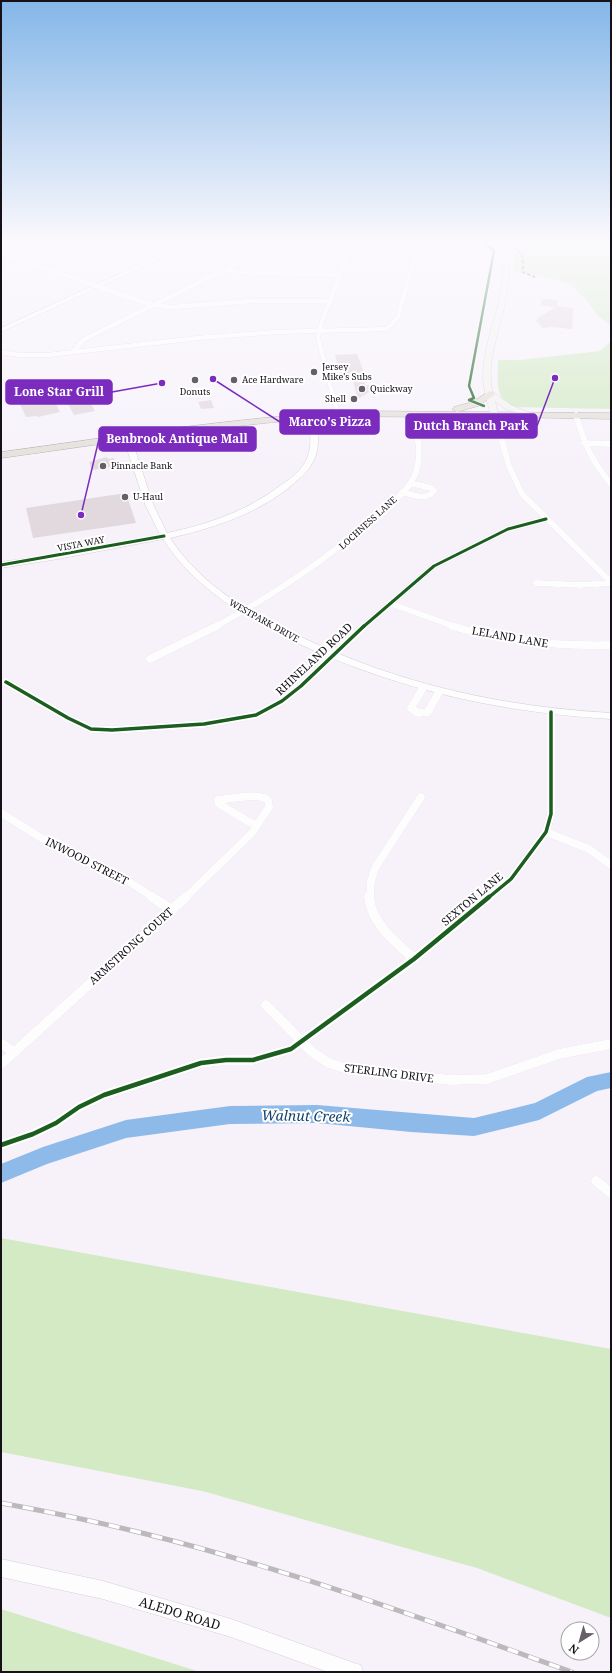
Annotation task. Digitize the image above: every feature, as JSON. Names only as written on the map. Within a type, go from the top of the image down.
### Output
[{"type":"highway","points":[[457,409],[475,404],[490,394]]},
{"type":"highway","points":[[1,455],[256,414],[457,409],[505,414],[611,416]]},
{"type":"highway","points":[[1,446],[223,425],[338,412],[413,415],[495,413]]},
{"type":"main road","points":[[495,413],[487,375],[498,319]]},
{"type":"main road","points":[[490,394],[508,407],[530,414]]},
{"type":"street","points":[[1,330],[25,319]]},
{"type":"street","points":[[73,352],[83,340],[124,319]]},
{"type":"street","points":[[323,319],[318,337],[329,384],[338,412]]},
{"type":"street","points":[[1,352],[9,354],[32,355],[198,338],[319,330],[390,328],[396,319]]},
{"type":"street","points":[[495,413],[501,441],[518,487],[528,502],[611,583]]},
{"type":"street","name":"LOCHNESS LANE","points":[[150,659],[200,635],[244,611],[328,557],[354,537],[402,492],[410,483],[417,469],[419,458],[413,415]]},
{"type":"street","points":[[576,415],[584,442],[598,468],[611,484]]},
{"type":"street","name":"VISTA WAY","points":[[1,565],[164,536],[210,525],[242,514],[264,503],[296,478],[313,451],[311,416]]},
{"type":"street","name":"WESTPARK DRIVE","points":[[126,434],[154,517],[164,536],[177,554],[198,576],[225,599],[244,611],[305,643],[332,655],[386,676],[423,688],[486,703],[551,712],[611,716]]},
{"type":"street","points":[[584,442],[611,444]]},
{"type":"street","points":[[402,492],[427,497],[434,491],[431,488],[410,483]]},
{"type":"street","name":"RHINELAND ROAD","points":[[6,682],[68,718],[91,728],[112,730],[198,725],[244,718],[268,710],[301,686],[332,655],[389,603],[434,566],[508,529],[546,519]]},
{"type":"street","points":[[536,583],[580,585],[611,583]]},
{"type":"street","name":"LELAND LANE","points":[[389,603],[450,624],[495,637],[555,645],[611,645]]},
{"type":"street","points":[[423,688],[411,708],[414,712],[421,714],[428,712],[439,692]]},
{"type":"street","name":"SEXTON LANE","points":[[302,1041],[414,959],[511,879],[546,832],[551,814],[551,712]]},
{"type":"street","name":"ARMSTRONG COURT","points":[[1,1064],[172,910],[252,833],[269,807],[268,800],[264,797],[257,796],[218,800],[219,804],[249,822],[257,825]]},
{"type":"street","points":[[414,959],[377,922],[372,909],[368,890],[370,878],[421,797]]},
{"type":"street","name":"INWOOD STREET","points":[[1,813],[64,851],[122,877],[172,910]]},
{"type":"street","points":[[546,832],[574,842],[602,856],[611,865]]},
{"type":"street","name":"STERLING DRIVE","points":[[266,1005],[312,1052],[329,1063],[350,1070],[451,1080],[487,1079],[559,1054],[611,1044]]},
{"type":"street","points":[[1,1145],[33,1134],[56,1123],[79,1107],[104,1095],[201,1063],[226,1060],[253,1060],[291,1049],[302,1041]]},
{"type":"street","points":[[1,1043],[13,1052]]},
{"type":"street","points":[[596,1181],[611,1193]]},
{"type":"street","name":"ALEDO ROAD","points":[[1,1568],[103,1590],[231,1628],[354,1672]]},
{"type":"green space","points":[[602,319],[611,319],[611,325]]},
{"type":"green space","points":[[611,341],[611,409],[511,407],[502,398],[499,392],[498,360],[521,360],[600,351]]},
{"type":"green space","points":[[1,1238],[611,1349],[611,1618],[477,1568],[202,1491],[1,1452]]},
{"type":"green space","points":[[1,1609],[200,1672],[1,1672]]},
{"type":"building","points":[[537,319],[572,319],[572,329],[550,327],[543,328],[536,321]]},
{"type":"building","points":[[357,354],[363,370],[365,386],[369,385],[371,391],[358,399],[351,375],[341,376],[340,367],[338,367],[335,355]]},
{"type":"building","points":[[51,394],[60,412],[38,417],[26,417],[18,400]]},
{"type":"building","points":[[211,400],[214,408],[201,409],[198,402]]},
{"type":"building","points":[[89,401],[95,411],[74,415],[68,404]]},
{"type":"building","name":"Pinnacle Bank","points":[[107,457],[108,459],[114,458],[117,466],[92,470],[89,462]]},
{"type":"building","points":[[126,493],[136,523],[33,538],[26,508]]},
{"type":"waterway","name":"Walnut Creek","points":[[1,1174],[43,1156],[126,1129],[230,1115],[317,1114],[411,1123],[474,1127],[539,1111],[594,1083],[611,1080]]},
{"type":"railway","points":[[1,1503],[74,1517],[200,1548],[308,1580],[467,1634],[572,1672]]},
{"type":"cycle path","points":[[481,319],[469,386],[474,398],[469,400],[484,406]]},
{"type":"cycle path","points":[[6,682],[68,718],[91,729],[112,730],[185,726],[256,715],[282,701],[301,686],[373,617],[434,566],[508,529],[546,519]]},
{"type":"cycle path","points":[[1,565],[164,536]]},
{"type":"cycle path","points":[[1,1145],[33,1134],[56,1123],[79,1107],[104,1095],[201,1063],[226,1060],[253,1060],[291,1049],[414,959],[511,879],[546,832],[551,814],[551,712]]},
{"type":"place","name":"Jersey Mike's Subs","points":[[314,372]]},
{"type":"place","name":"Dutch Branch Park","points":[[555,378]]},
{"type":"place","name":"Marco's Pizza","points":[[213,379]]},
{"type":"place","name":"Donuts","points":[[195,380]]},
{"type":"place","name":"Ace Hardware","points":[[234,380]]},
{"type":"place","name":"Lone Star Grill","points":[[162,383]]},
{"type":"place","name":"Quickway","points":[[362,389]]},
{"type":"place","name":"Shell","points":[[354,399]]},
{"type":"place","name":"Pinnacle Bank","points":[[103,466]]},
{"type":"place","name":"U-Haul","points":[[125,497]]},
{"type":"place","name":"Benbrook Antique Mall","points":[[81,515]]}]
